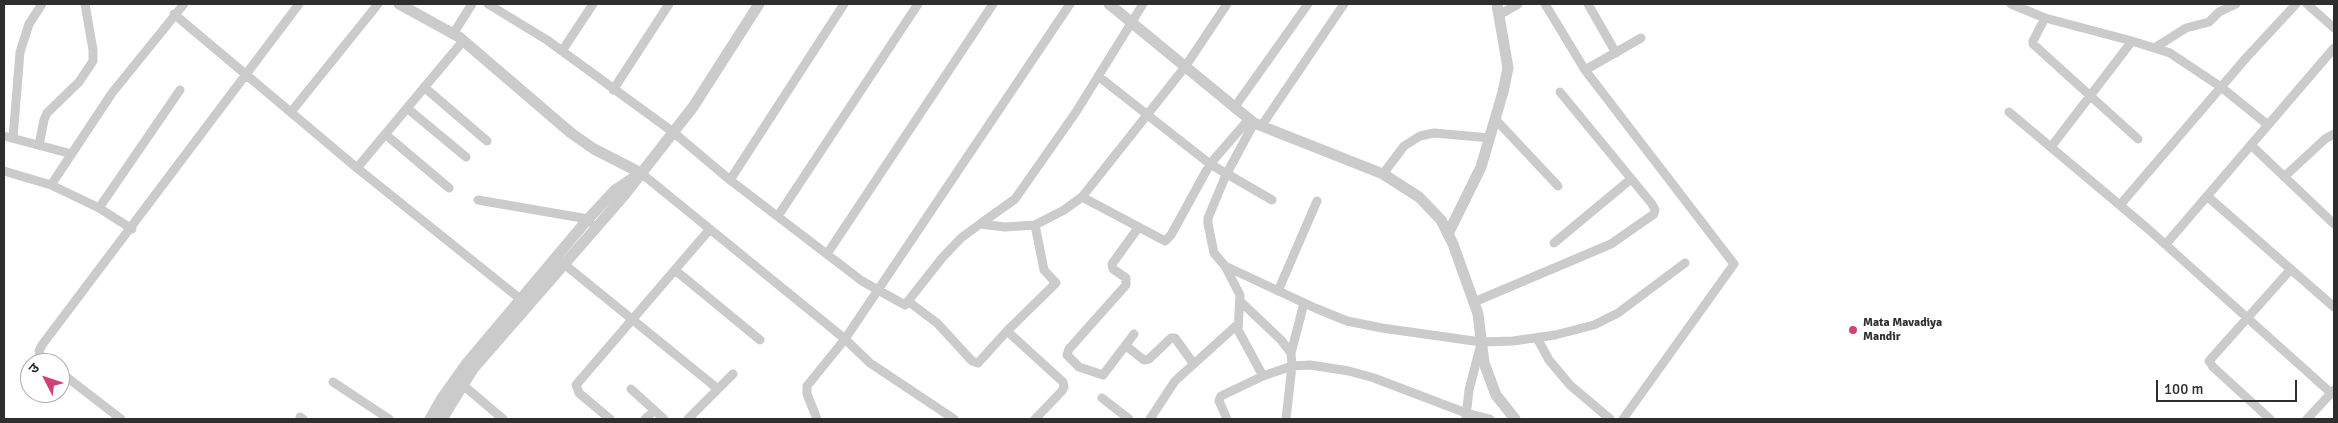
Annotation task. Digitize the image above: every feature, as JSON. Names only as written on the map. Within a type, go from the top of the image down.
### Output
[{"type":"street","points":[[42,4],[29,24],[20,52],[8,137],[72,154]]},
{"type":"street","points":[[39,145],[47,113],[80,82],[93,61],[93,50],[85,4]]},
{"type":"street","points":[[51,186],[112,94],[174,14],[184,4]]},
{"type":"street","points":[[39,353],[38,350],[132,228],[245,73],[299,4]]},
{"type":"street","points":[[291,112],[378,4]]},
{"type":"street","points":[[399,4],[463,41],[571,133],[594,149],[641,173],[845,338],[880,370],[954,419]]},
{"type":"street","points":[[453,34],[472,4]]},
{"type":"street","points":[[488,4],[562,51],[673,132],[730,180],[827,254],[878,291],[902,305],[910,302],[942,258],[961,238],[1015,199],[1098,76],[1143,4]]},
{"type":"street","points":[[562,51],[593,4]]},
{"type":"street","points":[[613,90],[669,4]]},
{"type":"street","points":[[560,261],[596,228],[693,107],[759,4]]},
{"type":"street","points":[[730,180],[844,4]]},
{"type":"street","points":[[778,216],[918,4]]},
{"type":"street","points":[[827,254],[993,4]]},
{"type":"street","points":[[817,419],[807,394],[807,386],[845,338],[878,291],[1070,4]]},
{"type":"street","points":[[1109,4],[1234,108],[1255,122],[1383,174],[1419,197],[1441,220],[1448,234],[1478,314],[1484,363],[1496,395],[1515,419]]},
{"type":"street","points":[[980,224],[1005,228],[1035,225],[1064,210],[1082,196],[1102,174],[1147,112],[1185,67],[1227,4]]},
{"type":"street","points":[[1234,108],[1308,4]]},
{"type":"street","points":[[1263,376],[1240,335],[1238,324],[1240,301],[1238,288],[1225,266],[1214,254],[1208,218],[1226,175],[1255,122],[1344,4]]},
{"type":"street","points":[[1448,234],[1481,167],[1496,120],[1508,68],[1498,9],[1518,4]]},
{"type":"street","points":[[1545,4],[1585,70],[1734,264],[1623,419]]},
{"type":"street","points":[[1588,4],[1616,53]]},
{"type":"street","points":[[2011,4],[2045,18],[2156,47],[2180,58],[2221,87],[2268,125]]},
{"type":"street","points":[[2156,47],[2180,31],[2209,22],[2219,12],[2236,4]]},
{"type":"street","points":[[2120,205],[2221,87],[2296,4]]},
{"type":"street","points":[[2307,4],[2334,28]]},
{"type":"street","points":[[174,14],[357,168],[525,302]]},
{"type":"street","points":[[2045,18],[2033,41],[2034,44],[2138,139]]},
{"type":"street","points":[[1585,70],[1642,38]]},
{"type":"street","points":[[2051,147],[2132,40]]},
{"type":"street","points":[[357,168],[463,41]]},
{"type":"street","points":[[2166,244],[2334,48]]},
{"type":"street","points":[[1098,76],[1147,112],[1210,164],[1272,200]]},
{"type":"street","points":[[424,88],[486,141]]},
{"type":"street","points":[[99,208],[180,90]]},
{"type":"street","points":[[1474,302],[1611,244],[1651,217],[1655,210],[1560,92]]},
{"type":"street","points":[[407,108],[466,157]]},
{"type":"street","points":[[2009,112],[2166,244],[2333,391],[2308,419]]},
{"type":"street","points":[[1496,120],[1558,186]]},
{"type":"street","points":[[1082,196],[1162,240],[1168,239],[1210,164],[1255,122]]},
{"type":"street","points":[[1383,174],[1404,146],[1420,136],[1434,133],[1490,138]]},
{"type":"street","points":[[385,134],[449,188]]},
{"type":"street","points":[[2284,177],[2325,139],[2334,134]]},
{"type":"street","points":[[2251,146],[2334,224]]},
{"type":"street","points":[[4,171],[51,186],[99,208],[132,228]]},
{"type":"street","points":[[442,419],[473,369],[525,302],[560,261],[588,219],[615,190],[641,173]]},
{"type":"street","points":[[1554,243],[1631,179]]},
{"type":"street","points":[[2207,196],[2334,307]]},
{"type":"street","points":[[478,200],[588,219],[596,228]]},
{"type":"street","points":[[1278,291],[1317,201]]},
{"type":"street","points":[[910,302],[936,323],[975,362],[982,360],[1006,331],[1056,283],[1044,270],[1035,225]]},
{"type":"street","points":[[1134,334],[1104,375],[1079,367],[1067,355],[1069,349],[1126,284],[1126,278],[1113,269],[1112,264],[1138,228]]},
{"type":"street","points":[[610,419],[579,393],[576,385],[710,229]]},
{"type":"street","points":[[560,261],[718,389]]},
{"type":"street","points":[[1225,266],[1330,315],[1366,326],[1481,342],[1555,336],[1594,325],[1618,313],[1685,263]]},
{"type":"street","points":[[2270,419],[2209,361],[2291,269]]},
{"type":"street","points":[[675,270],[760,340]]},
{"type":"street","points":[[1240,301],[1281,340],[1291,353]]},
{"type":"street","points":[[430,419],[442,398],[467,363],[525,302]]},
{"type":"street","points":[[1286,419],[1292,366],[1291,353],[1304,303]]},
{"type":"street","points":[[1150,419],[1170,387],[1193,363],[1238,324]]},
{"type":"street","points":[[1006,331],[1063,382],[1064,387],[1062,391],[1038,418]]},
{"type":"street","points":[[1126,346],[1144,360],[1149,359],[1173,338],[1177,340],[1193,363]]},
{"type":"street","points":[[1537,338],[1549,360],[1570,386],[1610,419]]},
{"type":"street","points":[[1466,416],[1469,390],[1481,342]]},
{"type":"street","points":[[1227,419],[1219,401],[1221,396],[1263,376],[1292,366],[1325,367],[1374,378],[1466,416],[1490,419]]},
{"type":"street","points":[[688,419],[733,374]]},
{"type":"street","points":[[70,380],[121,419]]},
{"type":"street","points":[[333,382],[389,419]]},
{"type":"street","points":[[463,385],[503,419]]},
{"type":"street","points":[[631,390],[664,419]]},
{"type":"street","points":[[1102,398],[1129,419]]},
{"type":"street","points":[[645,419],[654,411]]},
{"type":"place","name":"Mata Mavadiya Mandir","points":[[1853,330]]}]
